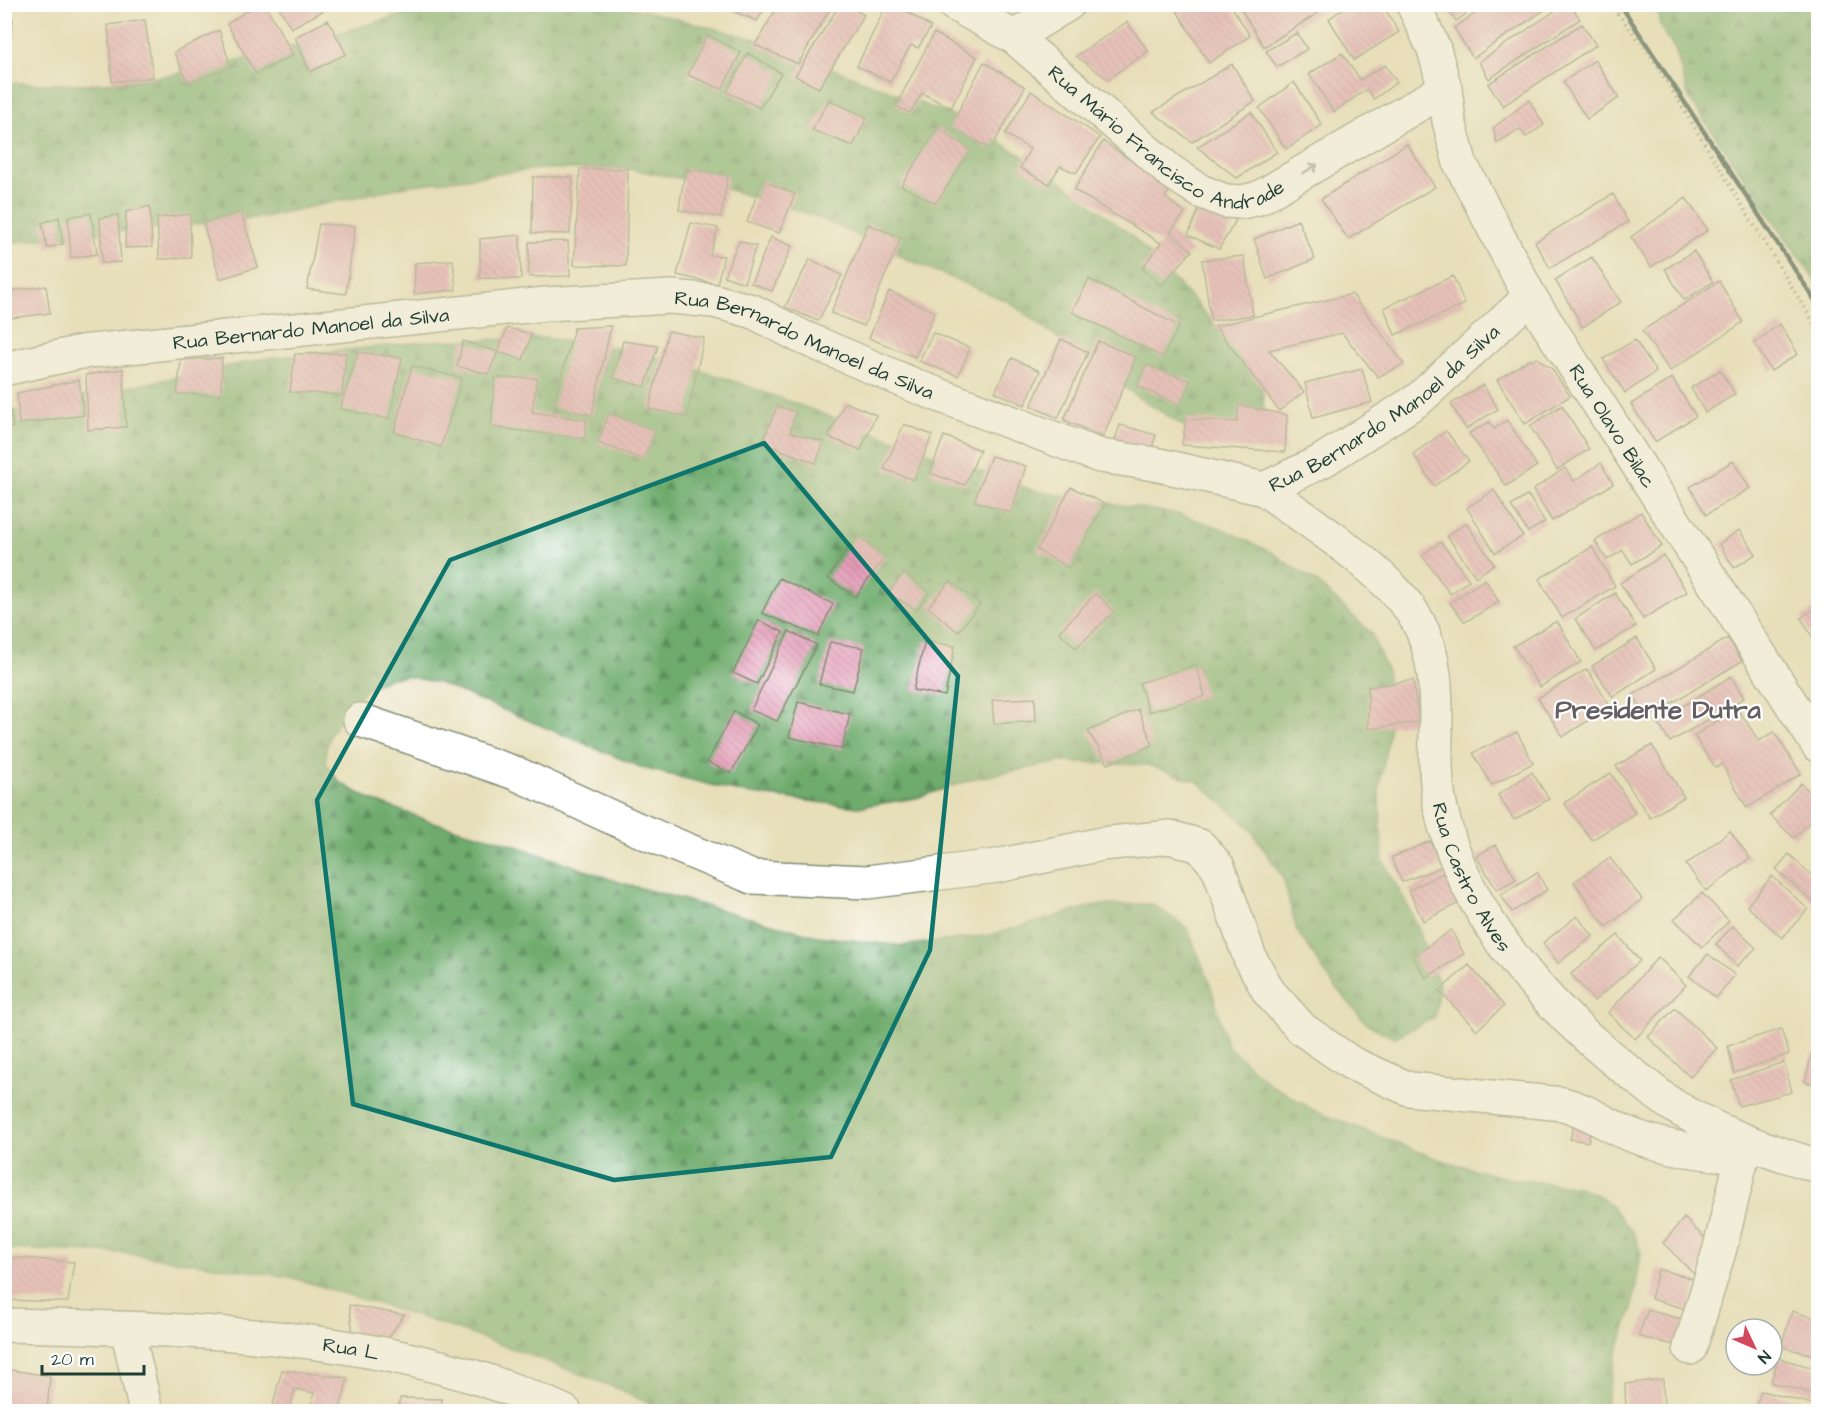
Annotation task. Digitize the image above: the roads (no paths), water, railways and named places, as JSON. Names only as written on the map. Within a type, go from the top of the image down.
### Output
[{"type":"street","name":"Rua Mário Francisco Andrade","points":[[954,4],[1014,37],[1170,171],[1200,191],[1225,201],[1242,202],[1259,198],[1445,89]]},
{"type":"street","points":[[1014,37],[1068,4]]},
{"type":"street","name":"Rua Olavo Bilac","points":[[1413,4],[1434,49],[1445,89],[1449,121],[1460,163],[1530,297],[1818,745]]},
{"type":"street","name":"Rua Bernardo Manoel da Silva","points":[[4,369],[104,350],[546,304],[671,297],[714,301],[752,311],[802,338],[856,358],[918,387],[991,417],[1100,456],[1155,464],[1264,489],[1322,461],[1419,399],[1530,297]]},
{"type":"street","name":"Rua Castro Alves","points":[[1264,489],[1384,581],[1417,619],[1426,640],[1436,689],[1436,771],[1447,832],[1472,890],[1511,954],[1547,996],[1608,1057],[1678,1109],[1745,1150],[1818,1167]]},
{"type":"street","points":[[360,720],[515,773],[637,830],[752,877],[867,882],[997,866],[1102,844],[1170,837],[1200,846],[1218,867],[1250,958],[1269,992],[1302,1029],[1351,1063],[1408,1089],[1563,1104],[1584,1110],[1631,1135],[1665,1147],[1745,1150],[1720,1248],[1690,1348]]},
{"type":"street","name":"Rua L","points":[[4,1325],[211,1333],[364,1349],[460,1373],[565,1412]]},
{"type":"street","points":[[127,1328],[146,1412]]},
{"type":"railway","points":[[1620,4],[1818,305]]},
{"type":"district","name":"Presidente Dutra","points":[[1658,709]]}]
